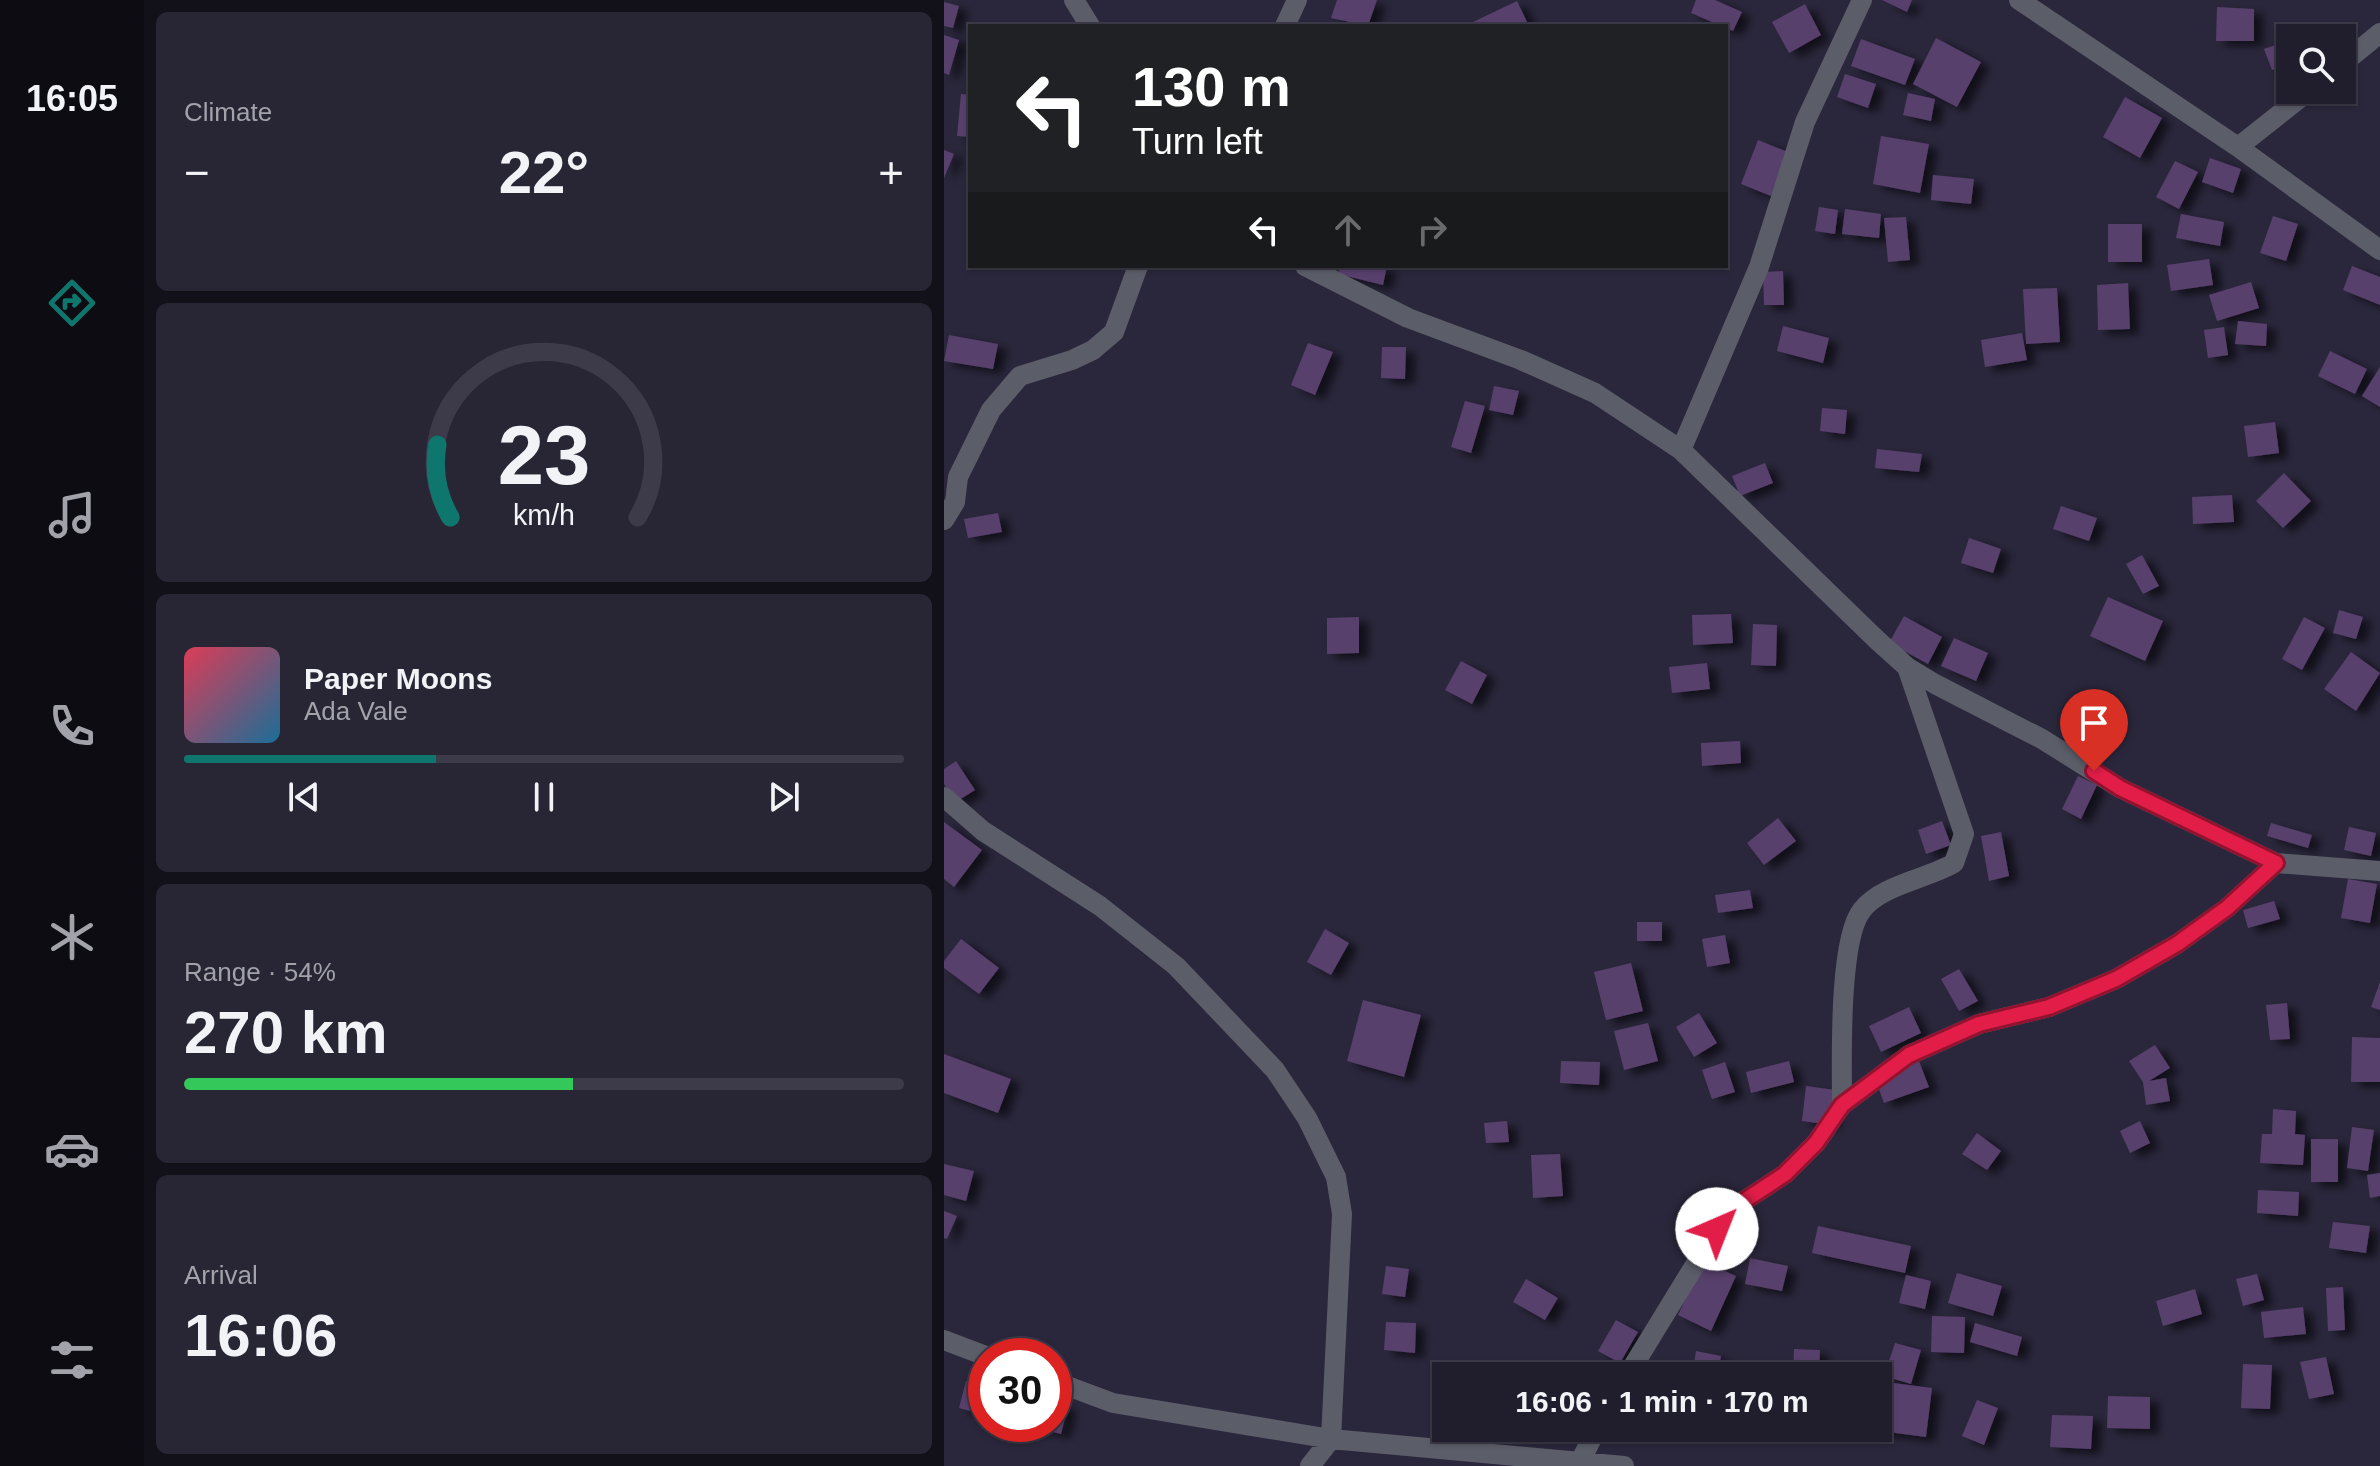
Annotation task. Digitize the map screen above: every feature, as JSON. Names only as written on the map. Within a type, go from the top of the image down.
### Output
[{"type":"street","points":[[1074,0],[1089,24]]},
{"type":"street","points":[[1286,24],[1297,0]]},
{"type":"street","points":[[1681,450],[1759,267],[1805,122],[1862,0]]},
{"type":"street","points":[[2019,0],[2238,147],[2380,250]]},
{"type":"street","points":[[2356,53],[2380,33]]},
{"type":"street","points":[[2238,147],[2292,104]]},
{"type":"street","points":[[944,520],[955,502],[958,477],[991,410],[1020,376],[1072,360],[1093,350],[1114,332],[1137,268]]},
{"type":"street","points":[[1309,268],[1408,318],[1521,360],[1595,393],[1681,450],[1907,667],[2042,739],[2120,788],[2276,863],[2380,871]]},
{"type":"street","points":[[1842,1105],[1841,1008],[1860,912],[1879,895],[1954,863],[1964,834],[1907,667]]},
{"type":"street","points":[[944,797],[983,831],[1100,906],[1176,966],[1275,1070],[1307,1118],[1336,1177],[1342,1214],[1331,1439],[1310,1466]]},
{"type":"street","points":[[1636,1362],[1717,1229],[1744,1201],[1785,1174],[1816,1143],[1842,1105],[1909,1055],[1979,1024],[2049,1007],[2116,979],[2177,944],[2227,908],[2276,863]]},
{"type":"street","points":[[944,1340],[968,1349]]},
{"type":"street","points":[[1072,1388],[1113,1403],[1331,1439],[1624,1466]]},
{"type":"street","points":[[1578,1463],[1589,1442]]},
{"type":"building","points":[[1337,0],[1377,0],[1369,24],[1331,18]]},
{"type":"building","points":[[1696,0],[1715,0],[1742,12],[1733,31],[1728,29],[1728,24],[1717,24],[1691,13]]},
{"type":"building","points":[[1882,0],[1912,0],[1907,12]]},
{"type":"building","points":[[1517,1],[1528,24],[1474,24]]},
{"type":"building","points":[[944,2],[959,6],[953,28],[944,26]]},
{"type":"building","points":[[1805,4],[1821,35],[1789,53],[1772,22]]},
{"type":"building","points":[[2217,7],[2254,9],[2254,41],[2216,41]]},
{"type":"building","points":[[944,35],[959,40],[949,75],[944,73]]},
{"type":"building","points":[[1936,38],[1981,62],[1957,107],[1913,84]]},
{"type":"building","points":[[1861,39],[1915,59],[1905,85],[1851,66]]},
{"type":"building","points":[[2276,45],[2276,69],[2272,70],[2264,49]]},
{"type":"building","points":[[1845,74],[1876,84],[1868,108],[1837,97]]},
{"type":"building","points":[[1908,93],[1935,99],[1931,121],[1903,115]]},
{"type":"building","points":[[961,94],[968,95],[968,137],[957,136]]},
{"type":"building","points":[[2125,97],[2162,118],[2140,158],[2103,137]]},
{"type":"building","points":[[1881,136],[1929,144],[1920,193],[1873,184]]},
{"type":"building","points":[[1758,140],[1788,152],[1771,196],[1741,184]]},
{"type":"building","points":[[944,150],[954,154],[944,178]]},
{"type":"building","points":[[2210,158],[2241,169],[2233,193],[2202,182]]},
{"type":"building","points":[[2175,161],[2198,172],[2179,209],[2156,197]]},
{"type":"building","points":[[1933,175],[1974,179],[1971,204],[1931,200]]},
{"type":"building","points":[[1819,207],[1838,210],[1835,234],[1815,231]]},
{"type":"building","points":[[1845,209],[1881,214],[1879,238],[1842,234]]},
{"type":"building","points":[[2181,214],[2224,222],[2220,246],[2176,238]]},
{"type":"building","points":[[2273,216],[2298,224],[2286,261],[2260,253]]},
{"type":"building","points":[[1906,217],[1910,260],[1888,262],[1884,218]]},
{"type":"building","points":[[2108,224],[2142,224],[2142,262],[2108,262]]},
{"type":"building","points":[[2209,259],[2213,285],[2171,291],[2167,265]]},
{"type":"building","points":[[2352,266],[2380,277],[2380,305],[2343,290]]},
{"type":"building","points":[[1340,268],[1387,268],[1383,285],[1338,274]]},
{"type":"building","points":[[1783,271],[1784,305],[1764,305],[1763,272]]},
{"type":"building","points":[[2251,282],[2259,308],[2217,321],[2209,295]]},
{"type":"building","points":[[2128,283],[2130,329],[2098,330],[2097,285]]},
{"type":"building","points":[[2057,288],[2060,342],[2026,344],[2023,289]]},
{"type":"building","points":[[2238,321],[2267,324],[2266,346],[2235,344]]},
{"type":"building","points":[[1783,326],[1829,338],[1823,363],[1777,351]]},
{"type":"building","points":[[2224,327],[2228,355],[2208,358],[2204,330]]},
{"type":"building","points":[[2022,333],[2027,360],[1985,367],[1981,340]]},
{"type":"building","points":[[949,335],[998,344],[993,369],[944,361]]},
{"type":"building","points":[[1308,343],[1333,352],[1315,395],[1291,385]]},
{"type":"building","points":[[1382,347],[1406,347],[1405,379],[1381,378]]},
{"type":"building","points":[[2330,351],[2367,369],[2355,394],[2318,376]]},
{"type":"building","points":[[2380,367],[2380,407],[2362,396]]},
{"type":"building","points":[[1494,386],[1519,391],[1513,415],[1489,410]]},
{"type":"building","points":[[1465,401],[1485,406],[1471,453],[1451,447]]},
{"type":"building","points":[[1822,408],[1847,410],[1845,434],[1820,431]]},
{"type":"building","points":[[2275,422],[2279,453],[2248,457],[2244,426]]},
{"type":"building","points":[[1877,449],[1922,454],[1919,472],[1875,468]]},
{"type":"building","points":[[1765,463],[1773,483],[1740,496],[1732,476]]},
{"type":"building","points":[[2284,473],[2311,501],[2283,528],[2256,501]]},
{"type":"building","points":[[2232,495],[2234,522],[2193,524],[2192,497]]},
{"type":"building","points":[[2061,506],[2097,518],[2089,541],[2053,529]]},
{"type":"building","points":[[998,513],[1002,532],[968,538],[964,519]]},
{"type":"building","points":[[1969,538],[2001,549],[1993,573],[1961,563]]},
{"type":"building","points":[[2142,555],[2159,586],[2143,594],[2126,564]]},
{"type":"building","points":[[2108,597],[2163,621],[2145,661],[2090,636]]},
{"type":"building","points":[[2339,610],[2363,617],[2356,639],[2333,633]]},
{"type":"building","points":[[1731,614],[1733,643],[1693,645],[1692,615]]},
{"type":"building","points":[[1904,616],[1942,637],[1928,664],[1889,643]]},
{"type":"building","points":[[1359,617],[1359,653],[1327,654],[1327,618]]},
{"type":"building","points":[[2304,617],[2325,628],[2302,670],[2282,659]]},
{"type":"building","points":[[1753,624],[1777,625],[1776,666],[1751,665]]},
{"type":"building","points":[[1954,638],[1988,653],[1976,681],[1941,666]]},
{"type":"building","points":[[2351,652],[2380,673],[2356,711],[2324,689]]},
{"type":"building","points":[[1461,661],[1487,675],[1472,704],[1445,690]]},
{"type":"building","points":[[1707,663],[1710,689],[1672,693],[1669,667]]},
{"type":"building","points":[[1740,741],[1741,763],[1702,766],[1701,743]]},
{"type":"building","points":[[956,761],[975,790],[956,802],[944,784],[944,769]]},
{"type":"building","points":[[2078,776],[2097,785],[2081,819],[2062,809]]},
{"type":"building","points":[[1778,818],[1796,841],[1764,865],[1747,843]]},
{"type":"building","points":[[1942,821],[1951,845],[1926,854],[1918,830]]},
{"type":"building","points":[[944,822],[982,850],[954,887],[944,879]]},
{"type":"building","points":[[2271,823],[2312,835],[2308,848],[2267,836]]},
{"type":"building","points":[[2349,827],[2376,833],[2371,856],[2344,850]]},
{"type":"building","points":[[2001,832],[2009,876],[1989,881],[1981,836]]},
{"type":"building","points":[[2348,879],[2377,884],[2370,923],[2341,918]]},
{"type":"building","points":[[1750,890],[1753,908],[1718,913],[1715,895]]},
{"type":"building","points":[[2274,901],[2280,919],[2248,928],[2243,910]]},
{"type":"building","points":[[1637,922],[1662,922],[1662,941],[1637,941]]},
{"type":"building","points":[[1325,929],[1349,943],[1331,975],[1307,962]]},
{"type":"building","points":[[1725,935],[1730,963],[1707,967],[1702,939]]},
{"type":"building","points":[[961,939],[999,968],[979,994],[944,968],[944,961]]},
{"type":"building","points":[[1631,963],[1643,1011],[1606,1020],[1594,972]]},
{"type":"building","points":[[1959,969],[1978,1001],[1959,1011],[1941,979]]},
{"type":"building","points":[[2380,982],[2380,1010],[2371,1007]]},
{"type":"building","points":[[1363,1000],[1421,1015],[1404,1077],[1347,1061]]},
{"type":"building","points":[[2287,1003],[2290,1039],[2270,1040],[2266,1005]]},
{"type":"building","points":[[1909,1007],[1921,1033],[1881,1052],[1869,1026]]},
{"type":"building","points":[[1699,1013],[1717,1043],[1694,1057],[1676,1027]]},
{"type":"building","points":[[1648,1023],[1658,1061],[1624,1070],[1614,1031]]},
{"type":"building","points":[[2352,1037],[2380,1038],[2380,1082],[2351,1082]]},
{"type":"building","points":[[2155,1045],[2170,1068],[2149,1081],[2166,1078],[2170,1101],[2146,1105],[2143,1082],[2129,1061]]},
{"type":"building","points":[[944,1054],[1011,1079],[998,1113],[944,1093]]},
{"type":"building","points":[[1561,1061],[1600,1062],[1599,1085],[1560,1083]]},
{"type":"building","points":[[1789,1061],[1794,1082],[1751,1093],[1746,1072]]},
{"type":"building","points":[[1919,1061],[1929,1087],[1884,1103],[1874,1076]]},
{"type":"building","points":[[1725,1062],[1735,1092],[1712,1099],[1702,1070]]},
{"type":"building","points":[[1806,1086],[1836,1090],[1831,1125],[1802,1121]]},
{"type":"building","points":[[2273,1109],[2296,1111],[2295,1134],[2305,1135],[2303,1165],[2260,1163],[2262,1134],[2272,1134]]},
{"type":"building","points":[[1507,1121],[1509,1142],[1486,1143],[1484,1123]]},
{"type":"building","points":[[2140,1121],[2150,1143],[2130,1153],[2120,1131]]},
{"type":"building","points":[[2352,1127],[2374,1130],[2368,1171],[2347,1168]]},
{"type":"building","points":[[1977,1133],[2001,1151],[1987,1170],[1962,1154]]},
{"type":"building","points":[[2311,1139],[2338,1139],[2338,1182],[2311,1182]]},
{"type":"building","points":[[1560,1154],[1563,1196],[1533,1198],[1531,1155]]},
{"type":"building","points":[[944,1164],[974,1171],[966,1201],[944,1195]]},
{"type":"building","points":[[2380,1173],[2380,1196],[2370,1198],[2367,1175]]},
{"type":"building","points":[[2258,1190],[2299,1192],[2298,1216],[2257,1213]]},
{"type":"building","points":[[944,1211],[957,1216],[947,1239],[944,1238]]},
{"type":"building","points":[[2333,1222],[2370,1226],[2366,1253],[2329,1248]]},
{"type":"building","points":[[1818,1226],[1911,1246],[1905,1273],[1812,1253]]},
{"type":"building","points":[[1750,1258],[1788,1266],[1782,1291],[1745,1284]]},
{"type":"building","points":[[1703,1261],[1736,1276],[1711,1331],[1678,1315]]},
{"type":"building","points":[[1386,1266],[1409,1269],[1405,1297],[1382,1294]]},
{"type":"building","points":[[1957,1273],[2002,1286],[1993,1316],[1948,1303]]},
{"type":"building","points":[[2257,1274],[2264,1300],[2243,1306],[2236,1279]]},
{"type":"building","points":[[1906,1275],[1931,1281],[1925,1309],[1899,1303]]},
{"type":"building","points":[[1526,1279],[1558,1298],[1545,1320],[1513,1302]]},
{"type":"building","points":[[2343,1287],[2345,1330],[2328,1331],[2326,1288]]},
{"type":"building","points":[[2195,1289],[2202,1314],[2163,1326],[2156,1301]]},
{"type":"building","points":[[2303,1307],[2306,1334],[2264,1338],[2261,1312]]},
{"type":"building","points":[[1932,1316],[1965,1317],[1964,1353],[1931,1352]]},
{"type":"building","points":[[1616,1320],[1638,1332],[1621,1362],[1598,1351]]},
{"type":"building","points":[[1386,1322],[1416,1323],[1415,1353],[1384,1350]]},
{"type":"building","points":[[1975,1323],[2022,1337],[2017,1356],[1970,1342]]},
{"type":"building","points":[[1895,1343],[1921,1350],[1911,1384],[1892,1378],[1892,1362],[1889,1362]]},
{"type":"building","points":[[1794,1349],[1820,1350],[1820,1362],[1794,1362]]},
{"type":"building","points":[[1696,1351],[1721,1356],[1720,1362],[1694,1362]]},
{"type":"building","points":[[2326,1357],[2334,1394],[2309,1399],[2300,1362]]},
{"type":"building","points":[[2243,1364],[2272,1365],[2270,1409],[2241,1408]]},
{"type":"building","points":[[966,1381],[968,1382],[968,1410],[959,1408]]},
{"type":"building","points":[[1892,1383],[1932,1388],[1926,1437],[1892,1433]]},
{"type":"building","points":[[2108,1396],[2150,1397],[2150,1429],[2107,1428]]},
{"type":"building","points":[[1977,1400],[1998,1408],[1984,1445],[1962,1436]]},
{"type":"building","points":[[2052,1415],[2093,1416],[2091,1449],[2050,1447]]},
{"type":"route","points":[[1717,1229],[1744,1201],[1785,1174],[1816,1143],[1842,1105],[1909,1055],[1979,1024],[2049,1007],[2116,979],[2177,944],[2227,908],[2276,863],[2120,788],[2094,771]]}]
